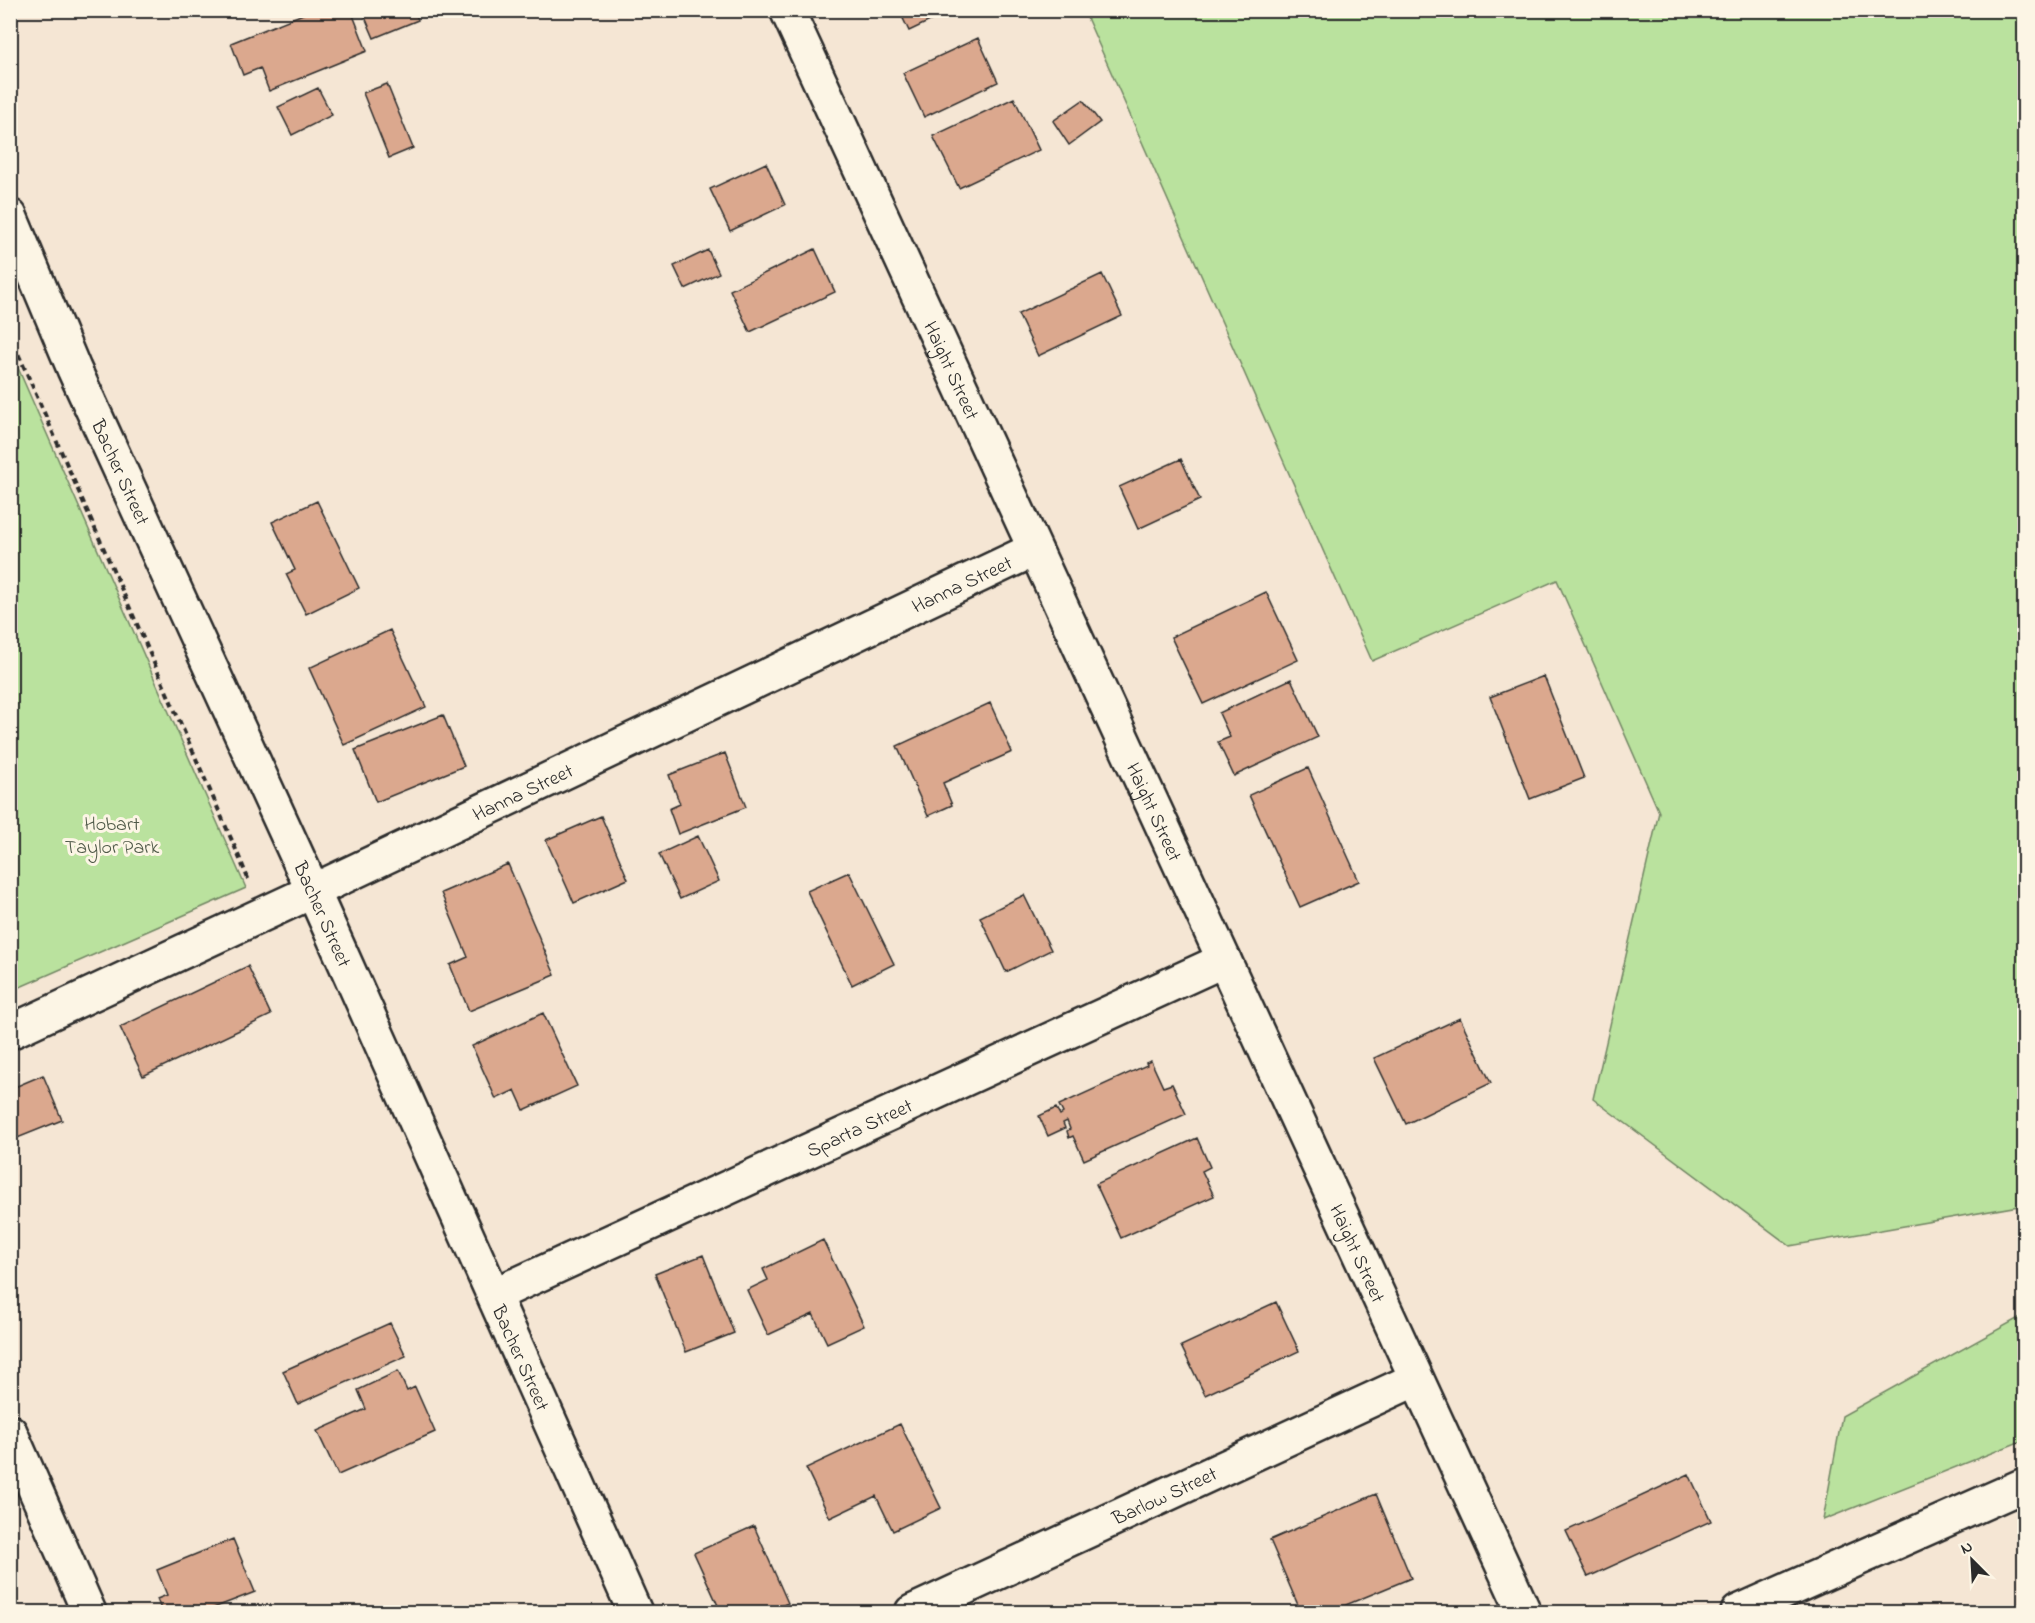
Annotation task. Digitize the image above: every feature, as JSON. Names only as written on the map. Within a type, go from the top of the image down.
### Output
[{"type":"street","name":"Haight Street","points":[[787,10],[1033,550],[1524,1612]]},
{"type":"street","name":"Bacher Street","points":[[10,216],[75,369],[313,891],[635,1612]]},
{"type":"street","name":"Hanna Street","points":[[10,1032],[1033,550]]},
{"type":"street","name":"Sparta Street","points":[[494,1295],[1224,960]]},
{"type":"street","name":"Barlow Street","points":[[912,1612],[1416,1378]]},
{"type":"street","points":[[10,1432],[89,1612]]},
{"type":"street","points":[[1738,1612],[2025,1485]]},
{"type":"path","points":[[10,335],[252,890]]},
{"type":"green space","points":[[1084,11],[2024,11],[2024,1205],[1790,1246],[1593,1099],[1659,812],[1557,580],[1372,661]]},
{"type":"green space","name":"Hobart Taylor Park","points":[[11,352],[246,888],[10,991]]},
{"type":"green space","points":[[2024,1315],[2024,1440],[1823,1520],[1842,1416]]},
{"type":"building","points":[[313,10],[351,10],[367,51],[269,91],[260,68],[243,75],[231,43]]},
{"type":"building","points":[[362,10],[414,10],[418,20],[374,38]]},
{"type":"building","points":[[899,10],[953,10],[909,31]]},
{"type":"building","points":[[978,38],[998,82],[924,117],[903,73]]},
{"type":"building","points":[[387,84],[413,148],[389,158],[363,93]]},
{"type":"building","points":[[318,88],[332,115],[292,135],[278,107]]},
{"type":"building","points":[[1014,98],[1039,150],[959,188],[933,136]]},
{"type":"building","points":[[1083,100],[1100,122],[1069,145],[1053,121]]},
{"type":"building","points":[[766,163],[785,205],[730,231],[710,189]]},
{"type":"building","points":[[815,249],[835,292],[750,332],[730,290]]},
{"type":"building","points":[[708,250],[719,273],[685,289],[674,266]]},
{"type":"building","points":[[1102,274],[1122,316],[1038,356],[1018,314]]},
{"type":"building","points":[[1181,459],[1200,500],[1138,529],[1119,487]]},
{"type":"building","points":[[317,501],[359,588],[306,614],[286,574],[295,570],[272,522]]},
{"type":"building","points":[[1266,592],[1298,660],[1203,704],[1171,637]]},
{"type":"building","points":[[390,630],[426,707],[344,745],[309,668]]},
{"type":"building","points":[[1544,676],[1584,778],[1530,799],[1490,697]]},
{"type":"building","points":[[1291,679],[1318,737],[1234,776],[1218,742],[1230,737],[1219,713]]},
{"type":"building","points":[[990,703],[1012,752],[943,783],[952,805],[928,816],[897,746]]},
{"type":"building","points":[[443,715],[464,766],[376,802],[355,750]]},
{"type":"building","points":[[725,753],[746,807],[678,834],[669,809],[680,804],[669,775]]},
{"type":"building","points":[[1308,768],[1359,881],[1300,907],[1249,795]]},
{"type":"building","points":[[601,816],[628,879],[574,903],[546,840]]},
{"type":"building","points":[[698,836],[719,881],[680,899],[659,854]]},
{"type":"building","points":[[508,864],[555,975],[469,1011],[450,965],[468,957],[441,893]]},
{"type":"building","points":[[849,872],[894,964],[852,985],[807,891]]},
{"type":"building","points":[[1024,895],[1051,950],[1006,972],[980,917]]},
{"type":"building","points":[[248,966],[271,1015],[143,1076],[120,1027]]},
{"type":"building","points":[[543,1013],[577,1086],[524,1110],[515,1090],[496,1099],[472,1046]]},
{"type":"building","points":[[1460,1018],[1491,1083],[1406,1124],[1374,1058]]},
{"type":"building","points":[[1151,1061],[1163,1087],[1172,1084],[1186,1114],[1084,1160],[1073,1136],[1069,1138],[1067,1131],[1070,1129],[1067,1121],[1063,1123],[1065,1128],[1048,1136],[1039,1116],[1056,1108],[1060,1115],[1063,1113],[1059,1105],[1147,1065],[1146,1063]]},
{"type":"building","points":[[43,1075],[62,1120],[10,1141],[10,1089]]},
{"type":"building","points":[[1197,1138],[1210,1167],[1202,1171],[1214,1196],[1121,1238],[1096,1184]]},
{"type":"building","points":[[823,1240],[864,1326],[827,1343],[813,1314],[768,1335],[747,1290],[768,1280],[763,1269]]},
{"type":"building","points":[[703,1255],[734,1333],[686,1352],[655,1274]]},
{"type":"building","points":[[1276,1302],[1299,1351],[1205,1395],[1181,1346]]},
{"type":"building","points":[[390,1323],[406,1356],[298,1404],[283,1371]]},
{"type":"building","points":[[398,1371],[407,1391],[415,1387],[435,1432],[338,1475],[317,1431],[366,1409],[358,1390]]},
{"type":"building","points":[[900,1424],[941,1508],[893,1531],[876,1496],[830,1518],[806,1468]]},
{"type":"building","points":[[1689,1474],[1711,1521],[1588,1577],[1566,1531]]},
{"type":"building","points":[[1376,1494],[1411,1578],[1329,1612],[1301,1612],[1270,1540]]},
{"type":"building","points":[[754,1526],[788,1603],[766,1612],[721,1612],[694,1553]]},
{"type":"building","points":[[233,1539],[255,1592],[203,1612],[162,1612],[157,1599],[167,1595],[157,1570]]}]
